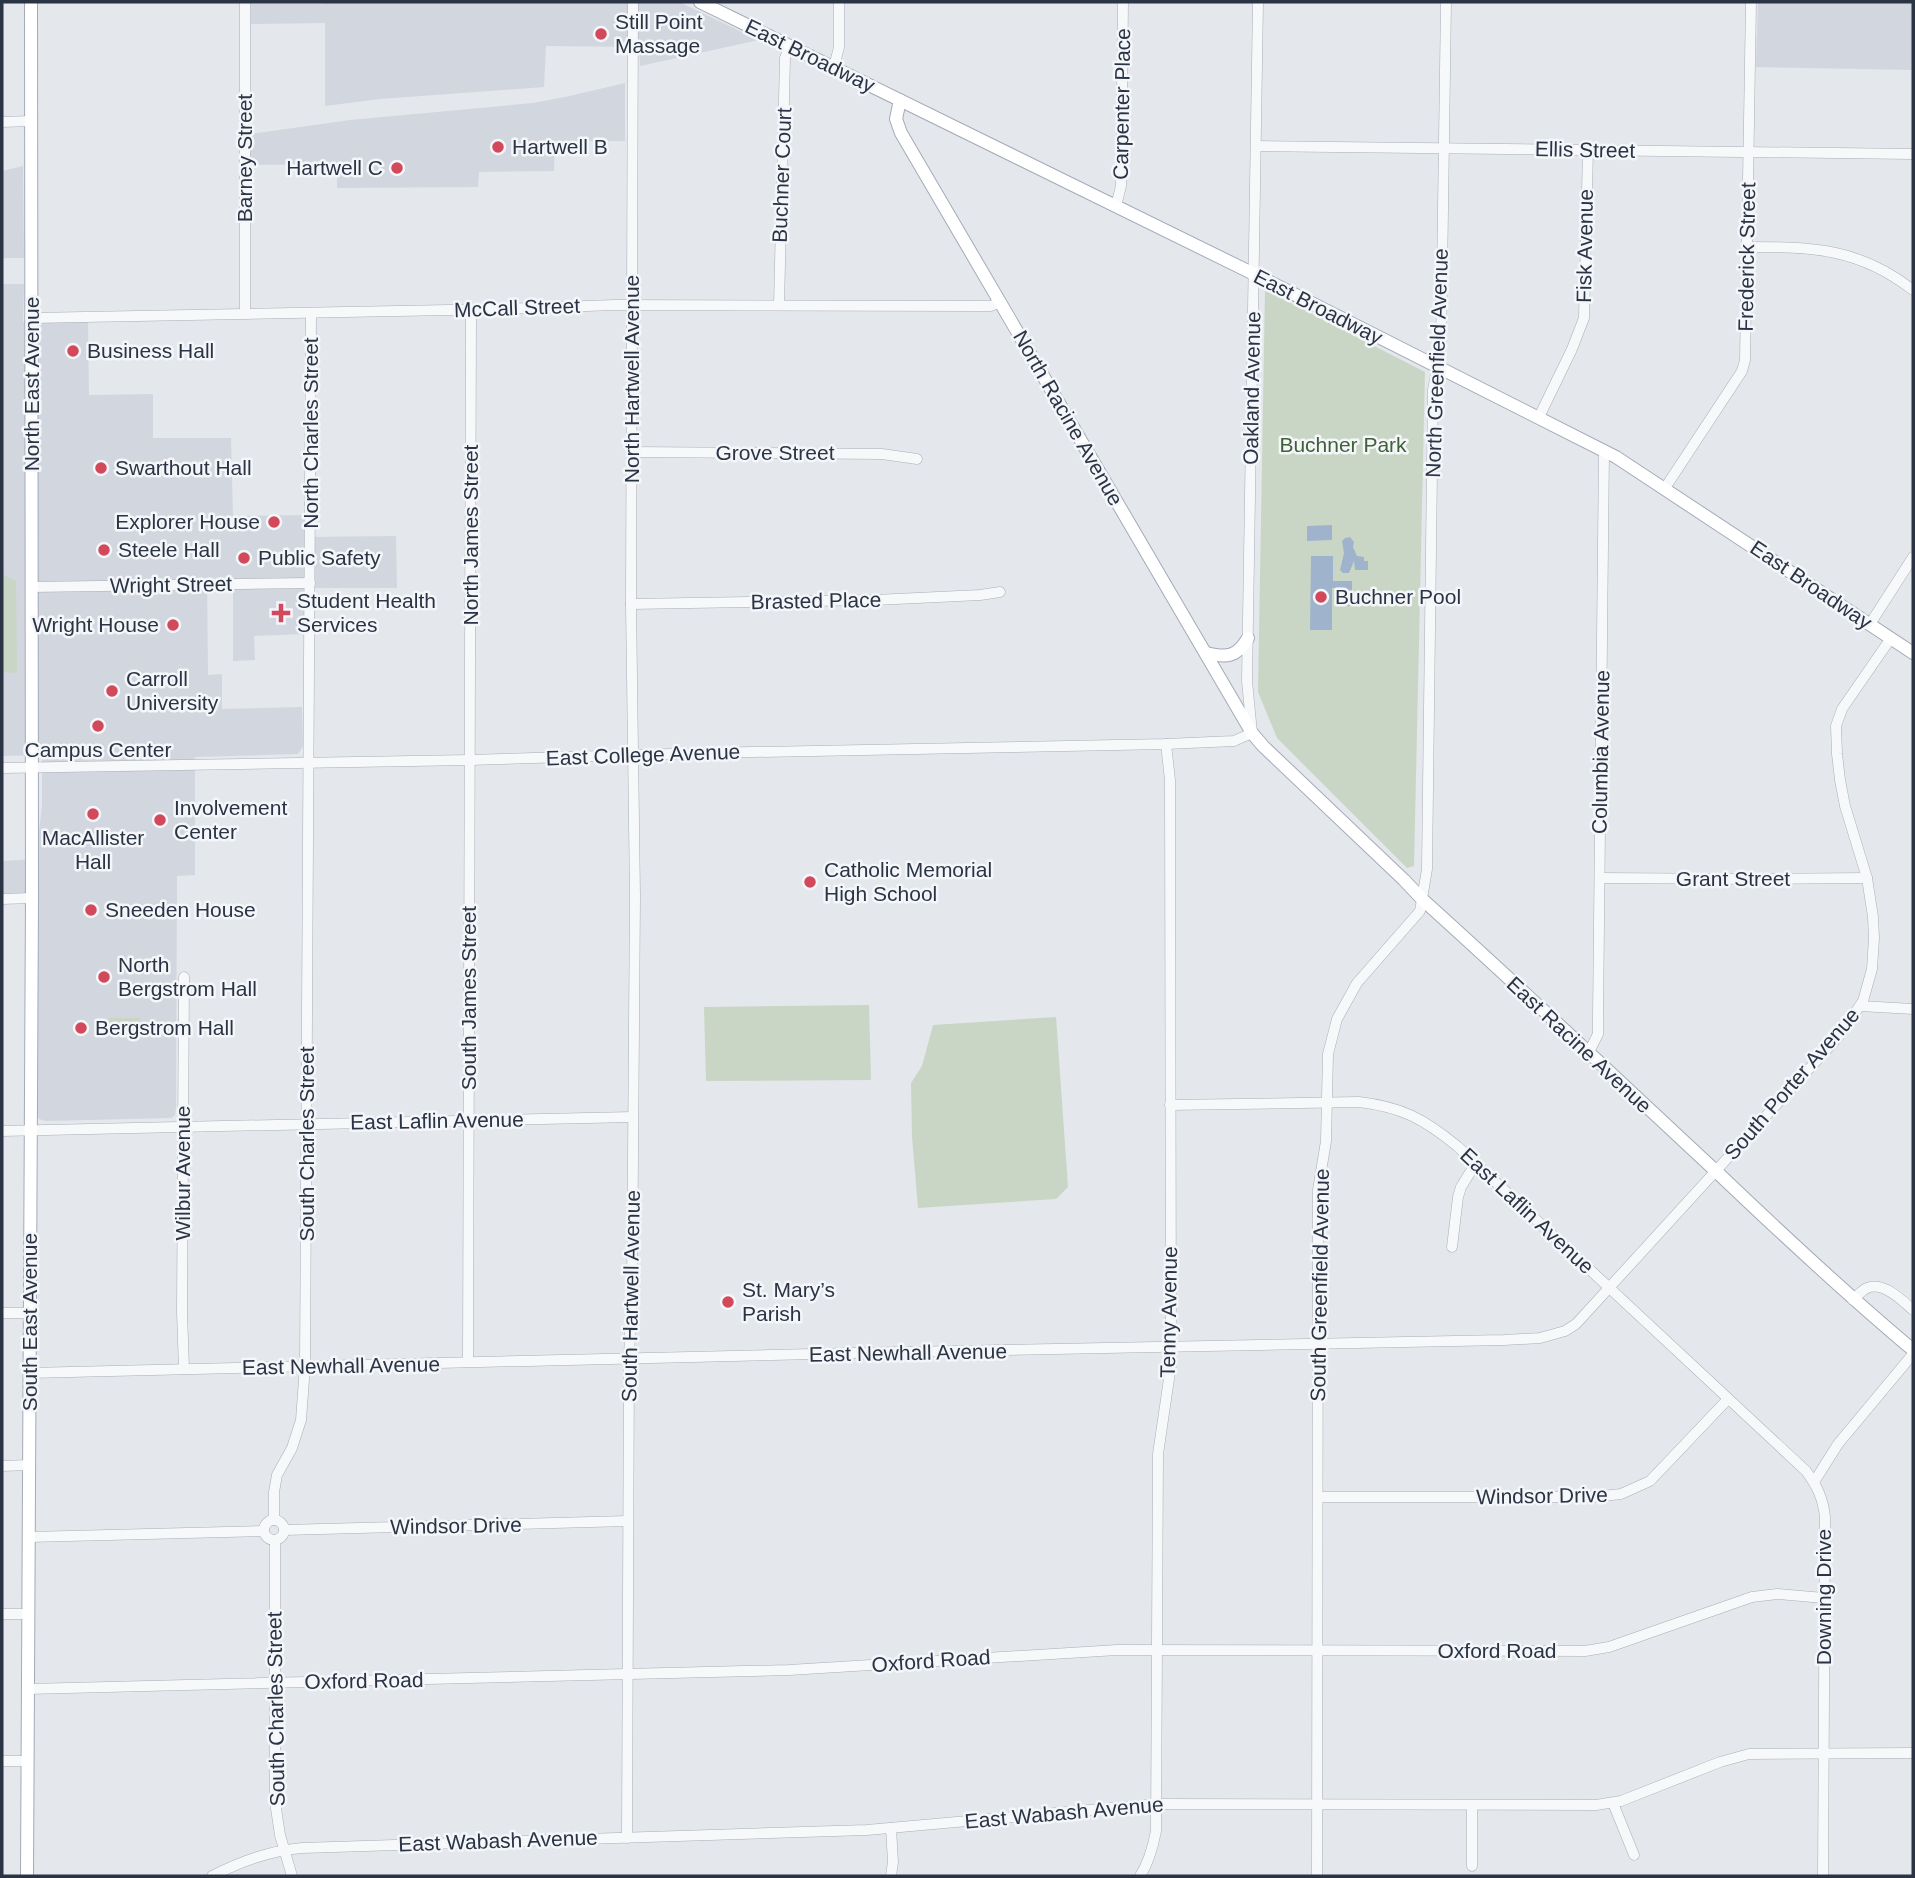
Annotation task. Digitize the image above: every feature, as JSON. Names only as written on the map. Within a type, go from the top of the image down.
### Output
[{"type":"main road","name":"North East Avenue","points":[[31,2],[32,767]]},
{"type":"main road","name":"East Broadway","points":[[700,2],[1254,274],[1604,450],[1913,653]]},
{"type":"main road","name":"North Racine Avenue","points":[[900,100],[896,119],[901,133],[1252,733]]},
{"type":"main road","points":[[1206,653],[1221,656],[1240,651],[1248,638]]},
{"type":"main road","name":"East Racine Avenue","points":[[1252,733],[1422,900],[1589,1052],[1853,1300],[1913,1352]]},
{"type":"main road","name":"South East Avenue","points":[[27,1876],[32,767]]},
{"type":"street","name":"Barney Street","points":[[245,2],[245,313]]},
{"type":"street","name":"North Hartwell Avenue","points":[[633,2],[633,755]]},
{"type":"street","points":[[834,67],[839,47],[839,2]]},
{"type":"street","name":"Carpenter Place","points":[[1116,206],[1121,186],[1123,2]]},
{"type":"street","name":"Oakland Avenue","points":[[1252,733],[1247,681],[1258,2]]},
{"type":"street","name":"North Greenfield Avenue","points":[[1429,725],[1433,390],[1441,347],[1446,2]]},
{"type":"street","name":"Frederick Street","points":[[1665,488],[1744,366],[1751,2]]},
{"type":"street","name":"Buchner Court","points":[[779,305],[785,60],[790,45]]},
{"type":"street","points":[[2,122],[31,121]]},
{"type":"street","name":"Ellis Street","points":[[1256,146],[1913,154]]},
{"type":"street","name":"Fisk Avenue","points":[[1539,417],[1584,318],[1588,150]]},
{"type":"street","points":[[1747,247],[1813,248],[1847,255],[1885,270],[1913,290]]},
{"type":"street","name":"McCall Street","points":[[32,318],[632,305],[991,306],[1000,302]]},
{"type":"street","name":"North James Street","points":[[470,760],[471,310]]},
{"type":"street","name":"North Charles Street","points":[[310,762],[311,313]]},
{"type":"street","name":"Columbia Avenue","points":[[1589,1052],[1598,1034],[1604,450]]},
{"type":"street","name":"Grove Street","points":[[632,452],[882,454],[917,459]]},
{"type":"street","points":[[1870,624],[1913,557]]},
{"type":"street","name":"Wright Street","points":[[32,587],[310,583]]},
{"type":"street","name":"Brasted Place","points":[[631,604],[875,600],[1000,592]]},
{"type":"street","name":"South Porter Avenue","points":[[1716,1172],[1839,1035],[1867,992],[1874,949],[1873,917],[1867,878],[1845,806],[1837,754],[1836,726],[1842,709],[1891,638]]},
{"type":"street","name":"South Greenfield Avenue","points":[[1317,1876],[1318,1190],[1326,1141],[1328,1054],[1337,1019],[1357,983],[1420,911],[1427,869],[1429,725]]},
{"type":"street","name":"East College Avenue","points":[[2,768],[1166,744],[1234,741],[1252,733]]},
{"type":"street","name":"Tenny Avenue","points":[[1140,1876],[1153,1849],[1156,1831],[1158,1454],[1170,1377],[1171,1347],[1170,780],[1166,744]]},
{"type":"street","name":"South Hartwell Avenue","points":[[627,1838],[635,834],[633,755]]},
{"type":"street","name":"South James Street","points":[[468,1362],[470,760]]},
{"type":"street","name":"South Charles Street","points":[[274,1520],[277,1475],[292,1448],[301,1420],[305,1366],[310,762]]},
{"type":"street","name":"Grant Street","points":[[1600,878],[1867,878]]},
{"type":"street","points":[[2,899],[32,898]]},
{"type":"street","name":"Wilbur Avenue","points":[[184,977],[184,1369]]},
{"type":"street","points":[[1860,1006],[1913,1009]]},
{"type":"street","name":"East Laflin Avenue","points":[[1170,1105],[1359,1101],[1401,1110],[1437,1129],[1611,1287],[1814,1482]]},
{"type":"street","name":"East Laflin Avenue","points":[[2,1131],[633,1117]]},
{"type":"street","points":[[1452,1247],[1461,1186],[1476,1163]]},
{"type":"street","name":"East Newhall Avenue","points":[[29,1373],[1540,1338],[1564,1331],[1576,1324],[1716,1172]]},
{"type":"street","points":[[1853,1300],[1867,1288],[1879,1287],[1913,1310]]},
{"type":"street","points":[[2,1313],[30,1312]]},
{"type":"street","points":[[1814,1482],[1838,1444],[1913,1352]]},
{"type":"street","name":"Windsor Drive","points":[[1318,1497],[1593,1497],[1621,1494],[1650,1481],[1728,1399]]},
{"type":"street","points":[[2,1466],[29,1465]]},
{"type":"street","name":"Downing Drive","points":[[1814,1482],[1824,1510],[1823,1876]]},
{"type":"street","points":[[274,1520],[279,1522],[284,1530],[280,1538],[275,1540],[268,1539],[264,1531],[268,1522],[274,1520]]},
{"type":"street","name":"Windsor Drive","points":[[284,1530],[628,1521]]},
{"type":"street","points":[[29,1537],[264,1531]]},
{"type":"street","name":"South Charles Street","points":[[275,1540],[275,1802],[292,1876]]},
{"type":"street","name":"Oxford Road","points":[[28,1689],[789,1670],[1091,1651],[1585,1651],[1609,1647],[1752,1597],[1777,1594],[1824,1598]]},
{"type":"street","points":[[2,1614],[28,1614]]},
{"type":"street","name":"East Wabash Avenue","points":[[212,1876],[247,1860],[284,1850],[891,1828],[1157,1804],[1596,1805],[1613,1803],[1749,1754],[1913,1753]]},
{"type":"street","points":[[2,1761],[27,1761]]},
{"type":"street","points":[[1613,1803],[1634,1855]]},
{"type":"street","points":[[1472,1805],[1472,1866]]},
{"type":"street","points":[[891,1828],[894,1862],[891,1876]]},
{"type":"shaded area","points":[[679,2],[759,40],[640,66],[639,47],[546,46],[544,87],[380,99],[325,106],[325,23],[251,24],[251,4]]},
{"type":"shaded area","points":[[1758,2],[1913,2],[1913,70],[1756,67]]},
{"type":"shaded area","points":[[625,83],[625,141],[555,141],[554,171],[479,172],[478,187],[337,188],[337,164],[250,165],[251,134],[350,120],[533,103]]},
{"type":"shaded area","points":[[23,166],[24,258],[2,258],[2,171]]},
{"type":"shaded area","name":"Carroll University","points":[[2,284],[24,284],[23,322],[88,322],[89,395],[153,394],[153,438],[231,438],[233,516],[304,515],[304,537],[396,536],[397,588],[304,588],[304,634],[254,636],[255,660],[233,661],[233,577],[207,578],[208,675],[222,674],[222,709],[302,707],[303,746],[298,754],[195,757],[195,875],[177,876],[176,1108],[175,1115],[171,1118],[46,1121],[39,1119],[37,1115],[38,895],[2,895],[2,861],[38,859],[42,755],[2,756]]},
{"type":"green space","name":"Buchner Park","points":[[1265,290],[1425,372],[1414,866],[1407,868],[1277,738],[1258,692]]},
{"type":"green space","points":[[2,574],[16,581],[17,673],[2,672]]},
{"type":"green space","points":[[869,1005],[871,1080],[706,1081],[704,1007]]},
{"type":"green space","points":[[1056,1017],[1068,1187],[1056,1199],[918,1208],[911,1083],[922,1066],[933,1025]]},
{"type":"green space","points":[[109,1018],[140,1018],[140,1034],[110,1035]]},
{"type":"water","points":[[1332,525],[1332,540],[1307,541],[1307,526]]},
{"type":"water","points":[[1350,537],[1357,556],[1368,561],[1368,570],[1355,570],[1354,561],[1349,573],[1340,570],[1344,553],[1342,541]]},
{"type":"water","name":"Buchner Pool","points":[[1311,556],[1333,556],[1333,581],[1352,581],[1352,606],[1338,606],[1338,588],[1332,588],[1332,630],[1310,630]]},
{"type":"place","name":"Still Point Massage","points":[[601,34]]},
{"type":"place","name":"Hartwell B","points":[[498,147]]},
{"type":"place","name":"Hartwell C","points":[[397,168]]},
{"type":"place","name":"Business Hall","points":[[73,351]]},
{"type":"place","name":"Swarthout Hall","points":[[101,468]]},
{"type":"place","name":"Explorer House","points":[[274,522]]},
{"type":"place","name":"Steele Hall","points":[[104,550]]},
{"type":"place","name":"Public Safety","points":[[244,558]]},
{"type":"place","name":"Buchner Pool","points":[[1321,597]]},
{"type":"place","name":"Student Health Services","points":[[281,613]]},
{"type":"place","name":"Wright House","points":[[173,625]]},
{"type":"place","name":"Carroll University","points":[[112,691]]},
{"type":"place","name":"Campus Center","points":[[98,726]]},
{"type":"place","name":"MacAllister Hall","points":[[93,814]]},
{"type":"place","name":"Involvement Center","points":[[160,820]]},
{"type":"place","name":"Catholic Memorial High School","points":[[810,882]]},
{"type":"place","name":"Sneeden House","points":[[91,910]]},
{"type":"place","name":"North Bergstrom Hall","points":[[104,977]]},
{"type":"place","name":"Bergstrom Hall","points":[[81,1028]]},
{"type":"place","name":"St. Mary’s Parish","points":[[728,1302]]}]
